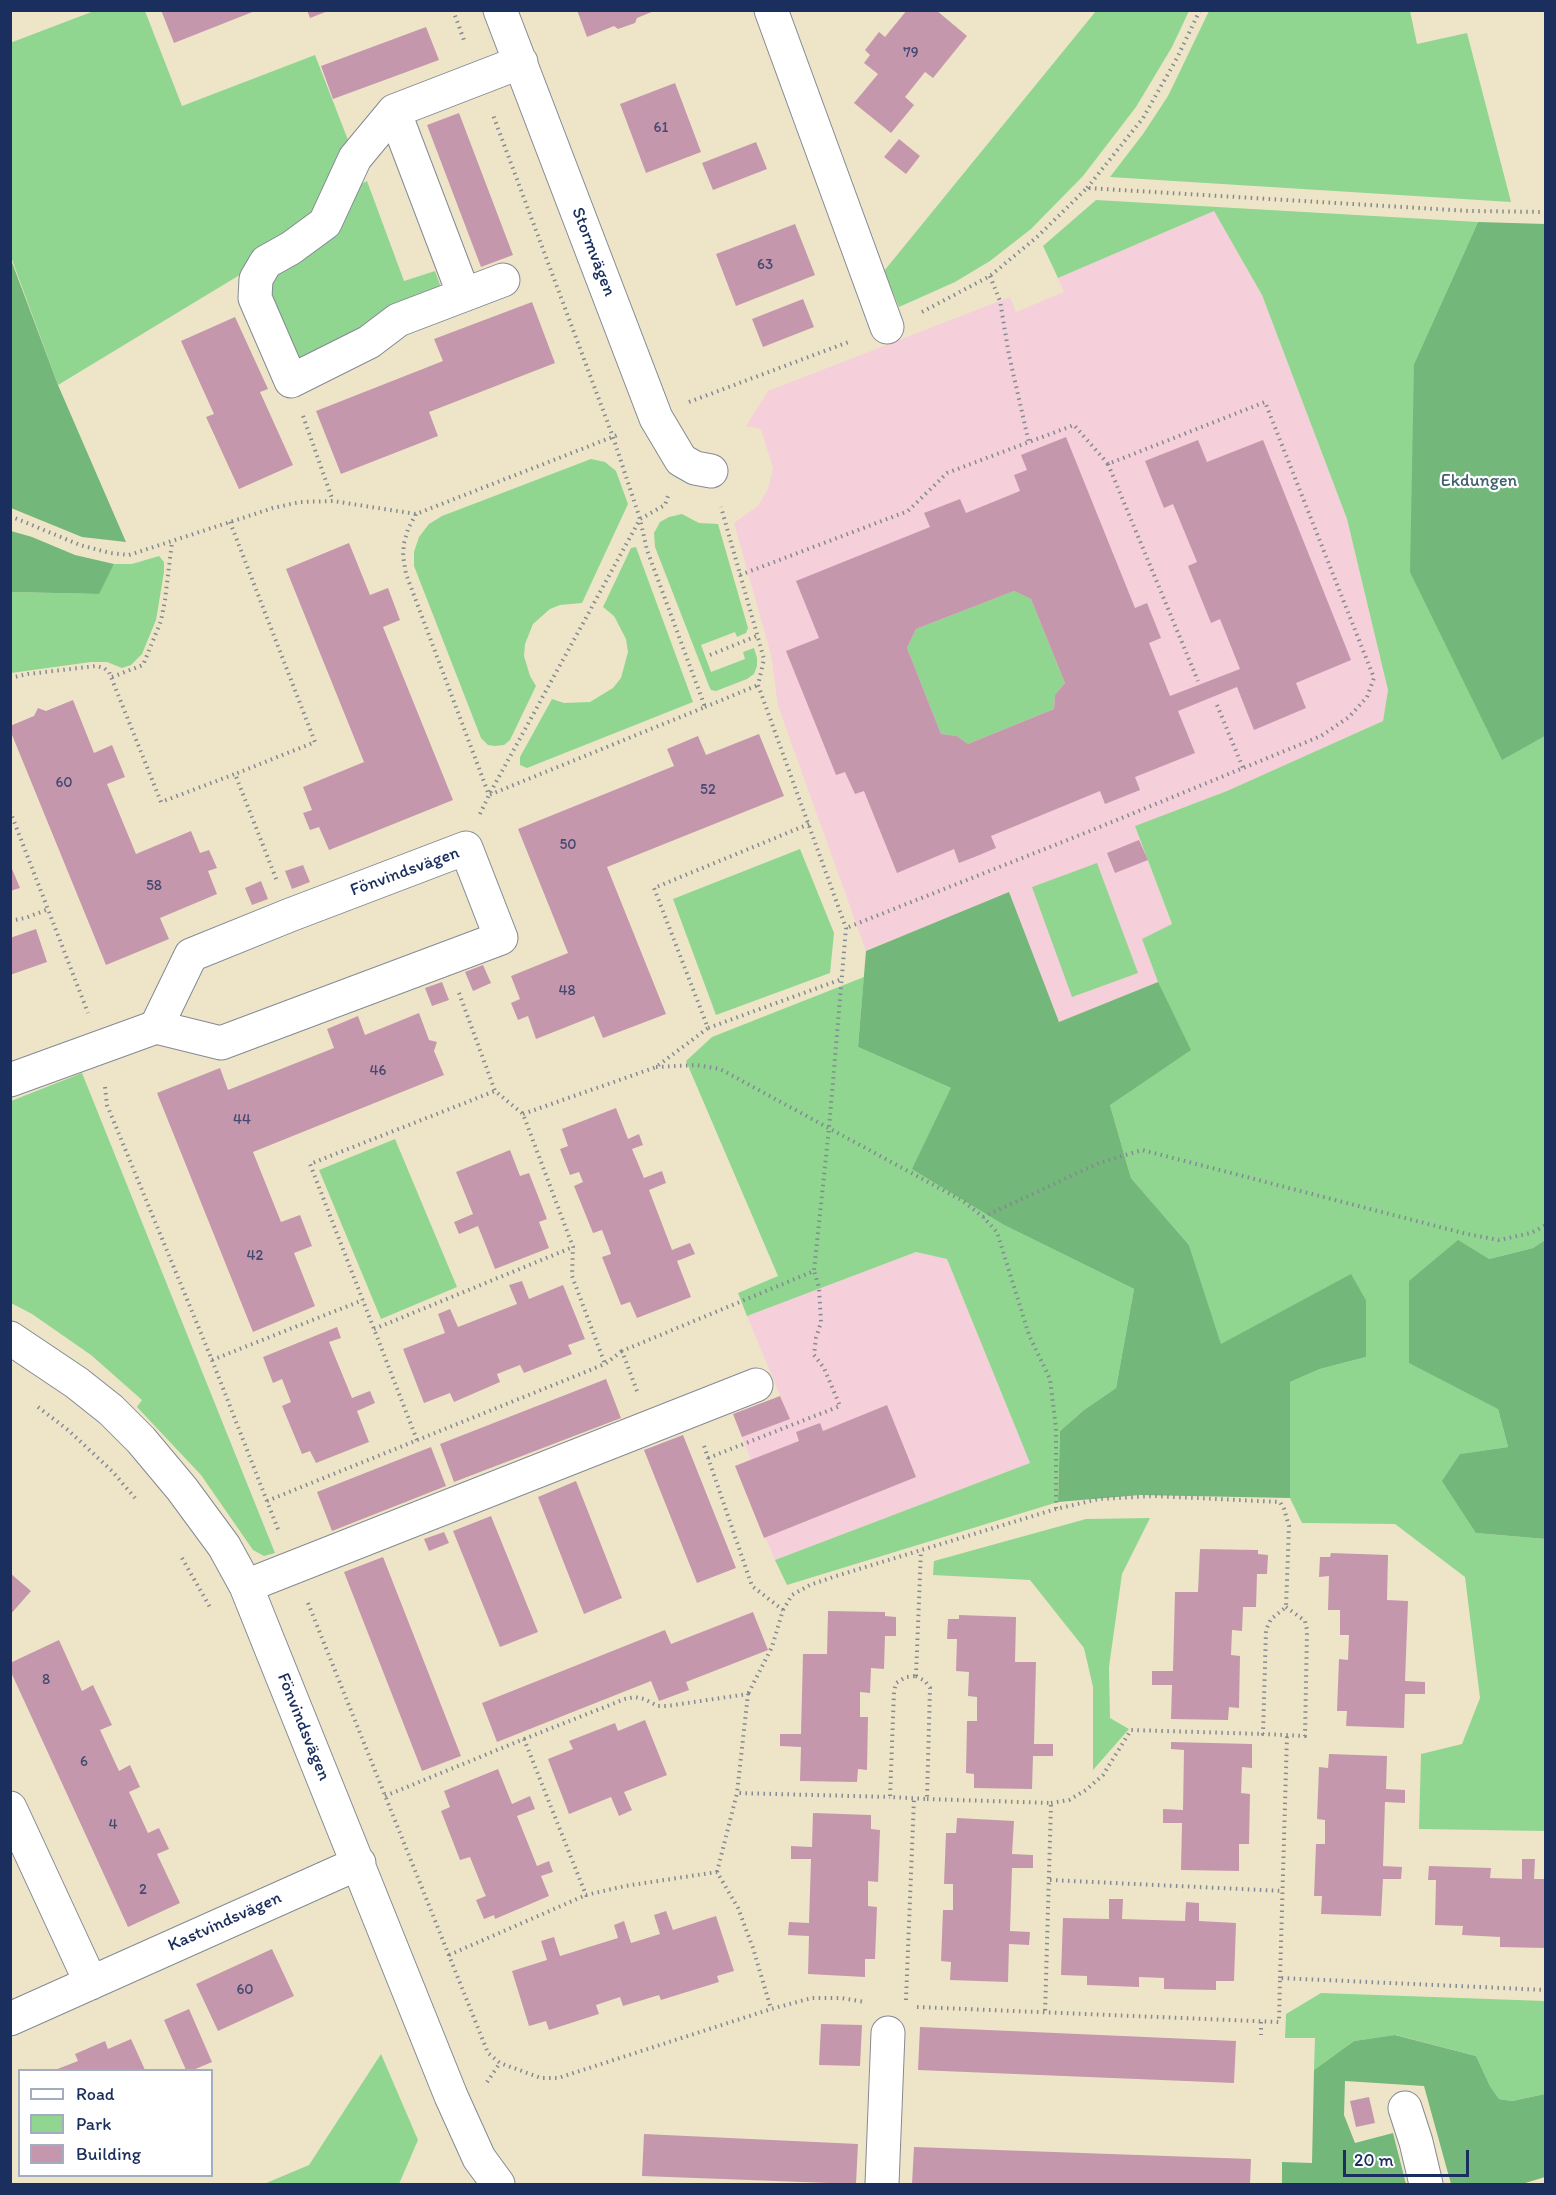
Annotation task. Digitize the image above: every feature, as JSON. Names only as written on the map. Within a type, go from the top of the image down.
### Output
[{"type":"street","name":"Stormvägen","points":[[500,10],[656,418],[681,460],[695,468],[711,471]]},
{"type":"street","points":[[782,13],[887,327]]},
{"type":"street","points":[[502,280],[398,320],[369,342],[291,381],[255,298],[256,279],[266,262],[291,248],[325,223],[355,158],[394,111],[521,62]]},
{"type":"street","points":[[394,111],[464,295]]},
{"type":"street","name":"Fönvindsvägen","points":[[466,848],[501,938],[221,1043],[156,1027],[191,955],[290,915],[466,848]]},
{"type":"street","points":[[10,1080],[156,1027]]},
{"type":"street","name":"Fönvindsvägen","points":[[10,1338],[77,1383],[111,1410],[141,1440],[182,1489],[224,1546],[246,1586],[451,2096],[479,2157],[498,2184]]},
{"type":"street","points":[[246,1586],[756,1385]]},
{"type":"street","points":[[10,1808],[91,1983]]},
{"type":"street","name":"Kastvindsvägen","points":[[10,2019],[359,1863]]},
{"type":"street","points":[[882,2184],[888,2032]]},
{"type":"street","points":[[1405,2108],[1426,2184]]},
{"type":"path","points":[[453,10],[614,437],[640,519],[647,550],[705,707]]},
{"type":"path","points":[[10,516],[80,545],[110,553],[129,555],[273,508],[300,502],[333,501],[416,514],[614,437],[686,403],[937,306],[990,276],[1037,237],[1087,188],[1143,118],[1177,58],[1200,10]]},
{"type":"path","points":[[1087,188],[1457,210],[1545,212]]},
{"type":"path","points":[[990,276],[1000,301],[1009,355],[1029,442]]},
{"type":"path","points":[[291,381],[333,501]]},
{"type":"path","points":[[846,928],[1321,736],[1349,717],[1367,697],[1374,678],[1265,402],[1108,464]]},
{"type":"path","points":[[740,575],[908,511],[947,473],[1074,425],[1108,464],[1198,681]]},
{"type":"path","points":[[708,1458],[840,1406],[824,1368],[814,1355],[821,1322],[819,1288],[814,1271],[846,928],[758,685],[764,659],[711,471]]},
{"type":"path","points":[[416,514],[404,543],[406,574],[489,795]]},
{"type":"path","points":[[466,848],[489,795],[640,519]]},
{"type":"path","points":[[10,678],[96,666],[109,672],[161,802],[315,742],[230,522]]},
{"type":"path","points":[[112,677],[143,665],[161,621],[172,542]]},
{"type":"path","points":[[710,656],[757,636]]},
{"type":"path","points":[[489,795],[758,685]]},
{"type":"path","points":[[1217,705],[1243,768]]},
{"type":"path","points":[[235,774],[290,915]]},
{"type":"path","points":[[10,811],[101,1047],[107,1105],[212,1360],[488,2053],[501,2063],[542,2078],[558,2078],[771,2008],[812,1998],[841,1998],[870,2002]]},
{"type":"path","points":[[708,1028],[654,888],[809,824]]},
{"type":"path","points":[[10,921],[49,909]]},
{"type":"path","points":[[446,959],[495,1091],[523,1114],[573,1248],[572,1276],[605,1364]]},
{"type":"path","points":[[656,1067],[708,1028],[842,979]]},
{"type":"path","points":[[523,1114],[656,1067],[697,1065],[720,1069],[963,1201],[997,1232],[1029,1335],[1050,1379],[1056,1428],[1056,1509]]},
{"type":"path","points":[[417,1440],[310,1164],[495,1091]]},
{"type":"path","points":[[983,1217],[1099,1163],[1142,1150],[1467,1234],[1499,1240],[1531,1233],[1545,1224]]},
{"type":"path","points":[[374,1329],[573,1248]]},
{"type":"path","points":[[267,1501],[605,1364],[621,1351],[814,1271]]},
{"type":"path","points":[[212,1360],[363,1300]]},
{"type":"path","points":[[621,1351],[651,1426]]},
{"type":"path","points":[[33,1403],[112,1471],[141,1505]]},
{"type":"path","points":[[690,1411],[753,1586],[783,1610]]},
{"type":"path","points":[[771,2008],[738,1908],[717,1872],[736,1792],[748,1694],[772,1647],[783,1610],[792,1595],[810,1585],[921,1550],[1056,1509],[1099,1499],[1154,1496],[1280,1502],[1289,1526],[1286,1607],[1271,1619],[1266,1630],[1263,1734]]},
{"type":"path","points":[[916,1676],[921,1550]]},
{"type":"path","points":[[178,1551],[211,1610]]},
{"type":"path","points":[[736,1792],[1052,1803],[1069,1800],[1086,1790],[1103,1775],[1131,1730],[1305,1736],[1307,1630],[1305,1621],[1286,1607]]},
{"type":"path","points":[[890,1797],[894,1692],[896,1683],[906,1677],[916,1676],[925,1681],[930,1688],[927,1798]]},
{"type":"path","points":[[385,1796],[625,1699],[635,1697],[658,1706],[667,1706],[748,1694]]},
{"type":"path","points":[[914,1798],[906,2007],[1279,2022],[1287,1735]]},
{"type":"path","points":[[524,1739],[586,1895]]},
{"type":"path","points":[[1045,2014],[1052,1803]]},
{"type":"path","points":[[449,1955],[586,1895],[625,1886],[717,1872]]},
{"type":"path","points":[[1050,1880],[1283,1891]]},
{"type":"path","points":[[1280,1978],[1545,1990]]},
{"type":"path","points":[[1261,2022],[1261,2035]]},
{"type":"shaded area","points":[[1214,211],[1262,295],[1347,519],[1388,690],[1383,721],[1227,791],[1135,826],[1172,925],[1142,939],[1158,982],[1059,1022],[1009,893],[866,951],[778,706],[771,655],[734,523],[758,506],[768,489],[773,468],[761,429],[746,426],[768,391],[1010,297],[1016,312],[1064,292],[1058,278]]},
{"type":"shaded area","points":[[916,1252],[947,1259],[1030,1463],[775,1560],[735,1466],[751,1459],[742,1437],[790,1419],[747,1316]]},
{"type":"green space","points":[[94,11],[145,11],[182,106],[315,55],[348,140],[321,207],[238,276],[58,385],[11,257],[10,43]]},
{"type":"green space","points":[[1096,11],[1189,11],[1172,47],[1136,107],[1083,176],[1031,229],[990,261],[955,282],[899,307],[884,271]]},
{"type":"green space","points":[[1209,11],[1410,11],[1417,44],[1467,33],[1511,202],[1110,177],[1168,96]]},
{"type":"green space","points":[[367,181],[404,281],[435,271],[443,293],[297,367],[270,300],[269,282],[357,186]]},
{"type":"green space","points":[[1096,200],[1478,222],[1414,364],[1502,759],[1545,736],[1545,1240],[1533,1248],[1489,1259],[1498,1409],[1508,1447],[1461,1454],[1476,1533],[1545,1539],[1545,1831],[1419,1829],[1421,1754],[1462,1744],[1480,1698],[1465,1577],[1395,1524],[1302,1523],[1290,1498],[1290,1382],[1320,1369],[1366,1357],[1366,1300],[1351,1275],[1221,1345],[1189,1245],[1131,1178],[1110,1105],[1158,982],[1142,939],[1172,924],[1135,826],[1227,791],[1383,721],[1388,690],[1347,519],[1262,295],[1214,211],[1058,278],[1043,246]]},
{"type":"green space","name":"Ekdungen","points":[[1478,222],[1546,224],[1545,736],[1502,760],[1410,572],[1414,364]]},
{"type":"green space","points":[[10,257],[58,385],[126,542],[82,537],[11,508]]},
{"type":"green space","points":[[591,459],[605,462],[616,471],[628,504],[582,603],[560,605],[550,609],[533,624],[525,644],[524,656],[530,676],[536,686],[510,740],[504,745],[488,745],[481,738],[414,566],[414,552],[419,537],[429,524],[442,516]]},
{"type":"green space","points":[[682,514],[699,523],[718,524],[748,628],[746,633],[737,637],[735,632],[701,645],[711,672],[745,659],[743,652],[754,648],[757,658],[754,674],[716,691],[711,690],[709,686],[655,547],[654,533],[660,522]]},
{"type":"green space","points":[[11,531],[75,555],[114,564],[99,594],[11,592]]},
{"type":"green space","points":[[636,547],[693,702],[527,768],[520,765],[520,757],[552,699],[564,703],[590,702],[613,688],[621,678],[628,652],[626,639],[614,616],[603,607],[631,548]]},
{"type":"green space","points":[[159,556],[164,562],[164,572],[156,620],[142,654],[131,665],[122,668],[107,662],[91,662],[11,673],[11,592],[98,594],[114,564],[132,564]]},
{"type":"green space","points":[[1014,591],[1031,599],[1065,683],[1055,695],[1054,709],[968,744],[957,736],[941,734],[907,648],[916,629]]},
{"type":"green space","points":[[800,849],[834,933],[830,973],[716,1015],[673,899]]},
{"type":"green space","points":[[1097,863],[1138,973],[1072,997],[1032,887]]},
{"type":"green space","points":[[1009,892],[1059,1022],[1158,982],[1191,1050],[1110,1105],[1131,1178],[1189,1245],[1221,1344],[1351,1274],[1366,1300],[1366,1357],[1320,1369],[1290,1382],[1290,1498],[1140,1495],[1058,1502],[1060,1431],[1084,1410],[1116,1388],[1134,1289],[1006,1226],[912,1169],[951,1088],[858,1047],[866,951]]},
{"type":"green space","points":[[864,977],[858,1047],[951,1088],[1006,1226],[1134,1289],[1116,1388],[1084,1410],[1060,1431],[1058,1502],[787,1585],[775,1560],[1030,1463],[947,1259],[916,1252],[747,1316],[738,1293],[778,1276],[686,1061],[712,1037]]},
{"type":"green space","points":[[82,1073],[275,1553],[264,1556],[253,1550],[201,1475],[137,1407],[142,1400],[91,1355],[32,1314],[11,1303],[11,1101]]},
{"type":"green space","points":[[395,1139],[457,1287],[381,1319],[319,1170]]},
{"type":"green space","points":[[1458,1240],[1489,1259],[1533,1248],[1545,1240],[1545,1539],[1476,1533],[1442,1481],[1460,1454],[1508,1447],[1498,1409],[1409,1363],[1409,1281]]},
{"type":"green space","points":[[1150,1518],[1122,1574],[1109,1667],[1110,1718],[1129,1729],[1093,1770],[1093,1687],[1084,1648],[1030,1580],[933,1575],[934,1561],[1086,1519]]},
{"type":"green space","points":[[1321,1993],[1545,2001],[1545,2094],[1512,2101],[1499,2099],[1490,2086],[1476,2056],[1396,2035],[1354,2041],[1314,2070],[1315,2038],[1285,2038],[1286,2014]]},
{"type":"green space","points":[[1395,2035],[1476,2056],[1490,2086],[1499,2099],[1512,2101],[1545,2094],[1545,2177],[1522,2184],[1451,2184],[1424,2086],[1345,2081],[1344,2115],[1355,2143],[1393,2133],[1406,2184],[1282,2184],[1282,2162],[1312,2163],[1314,2070],[1354,2041]]},
{"type":"green space","points":[[381,2054],[418,2140],[399,2184],[264,2184],[309,2165]]},
{"type":"building","points":[[161,10],[255,10],[255,11],[174,43]]},
{"type":"building","points":[[307,10],[328,10],[328,11],[310,18]]},
{"type":"building","points":[[577,10],[654,11],[637,18],[635,23],[618,29],[614,26],[587,37]]},
{"type":"building","points":[[907,10],[936,10],[967,36],[933,78],[925,72],[905,97],[914,105],[891,133],[854,103],[878,74],[864,63],[870,55],[865,50],[879,32],[885,37]]},
{"type":"building","points":[[426,27],[439,60],[333,99],[321,66]]},
{"type":"building","points":[[675,83],[701,152],[646,173],[620,104]]},
{"type":"building","points":[[459,113],[513,255],[481,267],[427,125]]},
{"type":"building","points":[[899,139],[920,156],[906,174],[884,157]]},
{"type":"building","points":[[756,142],[767,169],[713,190],[702,163]]},
{"type":"building","points":[[795,224],[815,275],[736,306],[716,254]]},
{"type":"building","points":[[803,299],[814,327],[763,347],[752,319]]},
{"type":"building","points":[[532,302],[555,363],[429,412],[438,436],[341,474],[316,411],[443,361],[434,339]]},
{"type":"building","points":[[235,317],[268,389],[260,392],[293,465],[239,489],[206,417],[214,414],[181,341]]},
{"type":"building","points":[[1066,437],[1135,608],[1147,603],[1161,638],[1149,643],[1170,696],[1240,669],[1220,619],[1211,623],[1188,566],[1197,562],[1173,504],[1164,508],[1145,461],[1198,440],[1207,462],[1263,440],[1351,660],[1296,683],[1306,708],[1254,730],[1237,687],[1178,711],[1195,753],[1135,777],[1140,790],[1105,804],[1100,791],[991,836],[996,848],[977,856],[959,863],[954,849],[897,873],[864,791],[855,794],[845,772],[836,775],[786,651],[819,638],[796,581],[930,527],[924,513],[960,499],[966,513],[1020,491],[1014,475],[1027,470],[1021,455]],"holes":[[[1014,591],[1031,599],[1065,683],[1055,695],[1054,709],[968,744],[957,736],[941,734],[907,648],[916,629]]]},
{"type":"building","points":[[349,543],[370,595],[388,588],[400,620],[383,627],[453,800],[329,850],[319,827],[310,830],[303,813],[312,810],[303,787],[364,762],[286,569]]},
{"type":"building","points":[[73,700],[94,753],[112,745],[125,777],[107,784],[136,854],[191,831],[200,853],[209,850],[217,868],[208,871],[217,894],[160,918],[169,939],[106,965],[10,730],[10,726],[34,716],[38,708],[46,711]]},
{"type":"building","points":[[759,734],[784,796],[607,867],[666,1014],[603,1038],[594,1016],[536,1039],[528,1016],[518,1020],[511,1003],[520,999],[511,976],[568,953],[518,829],[674,766],[667,749],[698,736],[706,755]]},
{"type":"building","points":[[1139,840],[1148,860],[1115,873],[1107,853]]},
{"type":"building","points":[[10,864],[20,888],[10,891]]},
{"type":"building","points":[[303,865],[310,882],[292,889],[285,871]]},
{"type":"building","points":[[261,881],[268,899],[252,905],[245,888]]},
{"type":"building","points":[[36,929],[47,962],[10,975],[10,938]]},
{"type":"building","points":[[483,965],[491,983],[473,991],[465,972]]},
{"type":"building","points":[[442,982],[449,1000],[432,1006],[425,988]]},
{"type":"building","points":[[419,1013],[429,1040],[437,1042],[434,1051],[444,1075],[253,1152],[281,1222],[300,1215],[312,1246],[294,1253],[315,1306],[253,1332],[157,1093],[220,1068],[228,1090],[334,1048],[327,1029],[358,1016],[365,1035]]},
{"type":"building","points":[[616,1108],[628,1139],[639,1134],[643,1145],[632,1149],[644,1178],[662,1171],[666,1183],[649,1190],[672,1250],[690,1243],[695,1254],[677,1261],[691,1297],[637,1318],[630,1302],[621,1305],[602,1257],[611,1254],[602,1230],[593,1233],[574,1186],[583,1182],[579,1172],[570,1175],[560,1149],[568,1146],[562,1129]]},
{"type":"building","points":[[510,1150],[520,1176],[529,1173],[547,1219],[539,1222],[549,1248],[495,1269],[478,1226],[459,1234],[454,1222],[473,1214],[456,1172]]},
{"type":"building","points":[[522,1281],[529,1299],[563,1285],[585,1339],[568,1345],[572,1354],[524,1373],[520,1365],[497,1374],[500,1382],[454,1402],[450,1393],[424,1403],[403,1349],[445,1333],[438,1314],[450,1309],[458,1327],[517,1304],[509,1285]]},
{"type":"building","points":[[337,1327],[341,1338],[329,1342],[352,1398],[370,1391],[375,1403],[357,1411],[369,1442],[316,1463],[310,1451],[302,1454],[282,1406],[291,1402],[282,1379],[273,1383],[263,1357]]},
{"type":"building","points":[[606,1379],[621,1418],[454,1482],[440,1444]]},
{"type":"building","points":[[780,1396],[790,1419],[742,1437],[733,1414]]},
{"type":"building","points":[[887,1405],[916,1477],[764,1538],[735,1466],[799,1441],[796,1432],[820,1423],[823,1431]]},
{"type":"building","points":[[683,1435],[736,1568],[697,1583],[644,1450]]},
{"type":"building","points":[[431,1447],[446,1486],[332,1531],[317,1492]]},
{"type":"building","points":[[576,1481],[622,1598],[584,1614],[538,1497]]},
{"type":"building","points":[[491,1516],[538,1632],[500,1647],[453,1531]]},
{"type":"building","points":[[444,1532],[449,1543],[429,1551],[424,1539]]},
{"type":"building","points":[[1200,1549],[1258,1550],[1258,1554],[1268,1555],[1267,1574],[1257,1574],[1256,1607],[1243,1607],[1242,1631],[1232,1630],[1231,1655],[1240,1656],[1239,1708],[1229,1707],[1228,1720],[1171,1719],[1172,1685],[1152,1685],[1152,1671],[1173,1671],[1175,1592],[1198,1592]]},
{"type":"building","points":[[1331,1553],[1388,1555],[1387,1600],[1408,1601],[1405,1681],[1425,1682],[1425,1694],[1405,1694],[1404,1728],[1346,1726],[1347,1711],[1337,1711],[1339,1659],[1348,1660],[1349,1635],[1340,1635],[1340,1610],[1328,1610],[1329,1576],[1319,1577],[1320,1557],[1330,1557]]},
{"type":"building","points":[[383,1557],[461,1756],[422,1771],[344,1572]]},
{"type":"building","points":[[10,1573],[31,1591],[10,1615]]},
{"type":"building","points":[[828,1611],[885,1612],[885,1616],[896,1617],[896,1636],[885,1636],[884,1669],[871,1668],[870,1693],[860,1692],[860,1717],[868,1717],[867,1770],[858,1769],[857,1782],[800,1781],[801,1747],[780,1746],[780,1734],[801,1734],[803,1654],[827,1654]]},
{"type":"building","points":[[753,1612],[768,1650],[686,1682],[689,1690],[659,1701],[651,1681],[497,1742],[482,1703],[665,1630],[671,1644]]},
{"type":"building","points":[[959,1615],[1016,1617],[1015,1662],[1036,1662],[1034,1744],[1053,1744],[1053,1756],[1033,1756],[1032,1789],[974,1788],[974,1774],[966,1773],[967,1721],[977,1721],[977,1697],[968,1696],[969,1672],[956,1671],[957,1639],[947,1639],[948,1619],[959,1619]]},
{"type":"building","points":[[59,1640],[82,1691],[93,1685],[112,1725],[100,1730],[119,1771],[130,1765],[140,1787],[129,1792],[148,1833],[159,1828],[169,1849],[157,1854],[180,1903],[128,1927],[10,1670],[10,1663]]},
{"type":"building","points":[[645,1720],[667,1775],[624,1792],[632,1810],[619,1816],[611,1797],[569,1814],[548,1759],[573,1749],[569,1741],[615,1723],[618,1731]]},
{"type":"building","points":[[1171,1742],[1252,1744],[1252,1768],[1242,1767],[1241,1793],[1250,1794],[1249,1844],[1239,1844],[1239,1871],[1181,1870],[1182,1823],[1163,1823],[1163,1809],[1183,1810],[1184,1750],[1171,1749]]},
{"type":"building","points":[[1329,1754],[1387,1756],[1386,1789],[1405,1790],[1405,1803],[1385,1802],[1383,1866],[1402,1867],[1401,1879],[1383,1879],[1381,1916],[1321,1914],[1322,1896],[1314,1896],[1316,1844],[1325,1844],[1325,1820],[1317,1819],[1319,1767],[1328,1768]]},
{"type":"building","points":[[498,1769],[512,1804],[530,1796],[535,1809],[517,1816],[537,1866],[549,1861],[553,1872],[541,1876],[549,1896],[495,1919],[494,1915],[484,1919],[476,1900],[486,1896],[470,1857],[460,1860],[441,1811],[450,1807],[444,1791]]},
{"type":"building","points":[[813,1813],[871,1815],[871,1829],[880,1830],[878,1882],[868,1881],[868,1906],[877,1907],[875,1959],[865,1959],[865,1977],[808,1974],[809,1936],[788,1935],[789,1922],[809,1923],[811,1859],[791,1859],[791,1846],[812,1847]]},
{"type":"building","points":[[957,1818],[1014,1821],[1012,1854],[1033,1855],[1033,1868],[1012,1868],[1010,1931],[1030,1932],[1029,1945],[1009,1944],[1008,1982],[950,1980],[951,1962],[941,1961],[943,1910],[953,1910],[953,1884],[944,1884],[946,1833],[956,1833]]},
{"type":"building","points":[[1522,1859],[1535,1859],[1534,1879],[1546,1879],[1546,1948],[1500,1947],[1500,1937],[1462,1935],[1463,1926],[1435,1925],[1436,1880],[1428,1880],[1429,1866],[1491,1868],[1490,1878],[1522,1879]]},
{"type":"building","points":[[1109,1899],[1123,1899],[1122,1919],[1185,1921],[1186,1902],[1199,1903],[1199,1921],[1236,1923],[1234,1981],[1216,1981],[1216,1990],[1164,1989],[1164,1978],[1139,1977],[1139,1987],[1087,1985],[1087,1976],[1061,1975],[1063,1918],[1109,1919]]},
{"type":"building","points":[[666,1911],[673,1930],[716,1916],[734,1971],[717,1976],[719,1982],[661,2000],[659,1995],[623,2006],[620,1997],[596,2005],[599,2014],[549,2030],[546,2021],[529,2026],[512,1971],[547,1960],[541,1941],[554,1937],[560,1956],[618,1938],[614,1925],[624,1921],[631,1943],[660,1934],[654,1915]]},
{"type":"building","points":[[272,1949],[294,1996],[218,2031],[196,1984]]},
{"type":"building","points":[[189,2009],[212,2062],[195,2069],[186,2069],[164,2020]]},
{"type":"building","points":[[821,2024],[862,2025],[860,2066],[819,2065]]},
{"type":"building","points":[[920,2027],[1236,2041],[1234,2083],[918,2070]]},
{"type":"building","points":[[131,2039],[145,2069],[58,2069],[78,2061],[75,2054],[105,2041],[108,2049]]},
{"type":"building","points":[[1369,2097],[1375,2123],[1356,2127],[1350,2101]]},
{"type":"building","points":[[644,2134],[858,2144],[856,2184],[642,2176]]},
{"type":"building","points":[[914,2147],[1251,2159],[1250,2184],[912,2184]]}]
